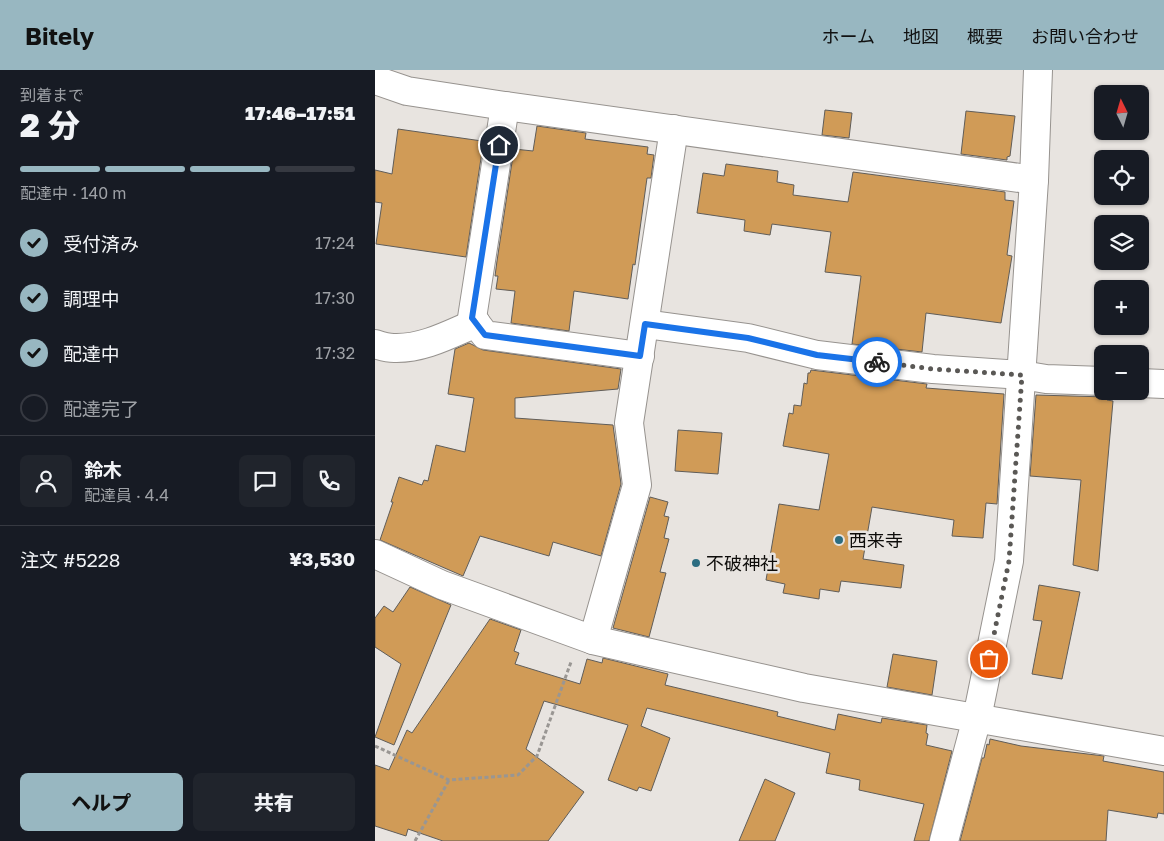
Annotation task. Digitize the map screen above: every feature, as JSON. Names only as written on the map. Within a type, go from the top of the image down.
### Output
[{"type":"street","points":[[944,841],[977,718],[1009,561],[1034,180],[1038,70]]},
{"type":"street","points":[[375,80],[407,91],[505,106],[1034,180]]},
{"type":"street","points":[[505,106],[472,318],[485,335],[640,356]]},
{"type":"street","points":[[587,638],[637,485],[629,423],[674,129]]},
{"type":"street","points":[[375,344],[393,349],[413,347],[476,323]]},
{"type":"street","points":[[645,324],[748,338],[817,355],[933,369],[1022,375],[1046,379],[1094,381]]},
{"type":"street","points":[[1149,383],[1164,384]]},
{"type":"street","points":[[375,554],[442,585],[587,638],[804,688],[1164,751]]},
{"type":"path","points":[[375,746],[449,780],[518,775],[537,756],[587,638]]},
{"type":"path","points":[[415,841],[449,780]]},
{"type":"building","points":[[825,110],[852,113],[849,138],[822,135]]},
{"type":"building","points":[[966,111],[1015,116],[1010,156],[1007,157],[1007,160],[961,154]]},
{"type":"building","points":[[537,126],[586,133],[585,139],[648,147],[647,154],[654,155],[651,178],[647,178],[635,265],[633,264],[628,299],[574,291],[569,331],[511,323],[515,291],[496,289],[498,276],[495,276],[514,149],[533,151]]},
{"type":"building","points":[[398,129],[482,141],[481,145],[483,145],[466,257],[376,244],[382,203],[375,202],[375,170],[392,174]]},
{"type":"building","points":[[726,164],[778,171],[777,182],[794,185],[793,195],[848,202],[853,172],[1005,192],[1005,200],[1014,201],[1007,255],[1012,256],[1001,323],[926,313],[922,352],[852,344],[861,276],[825,272],[831,232],[772,224],[770,235],[744,231],[745,220],[697,213],[703,173],[724,176]]},
{"type":"building","points":[[469,343],[483,350],[621,369],[618,389],[515,398],[515,418],[613,425],[621,484],[601,556],[553,542],[549,556],[480,536],[463,576],[380,540],[399,477],[422,485],[424,480],[428,481],[436,445],[465,452],[474,398],[448,394],[455,349]]},
{"type":"building","points":[[811,370],[927,384],[926,388],[1004,394],[997,504],[986,503],[983,538],[952,536],[954,520],[872,507],[863,559],[904,565],[901,588],[841,581],[839,592],[820,589],[819,599],[783,593],[785,584],[766,580],[779,504],[819,510],[829,454],[783,446],[789,413],[793,414],[794,405],[801,406],[804,383],[807,384],[808,373]]},
{"type":"building","points":[[1036,395],[1094,397],[1094,400],[1113,401],[1098,571],[1073,565],[1081,480],[1030,476]]},
{"type":"building","points":[[678,430],[722,433],[718,474],[675,471]]},
{"type":"building","points":[[650,497],[668,502],[664,516],[669,517],[664,538],[669,539],[660,572],[666,573],[649,637],[613,628]]},
{"type":"building","points":[[1039,585],[1080,592],[1062,679],[1032,674],[1042,621],[1033,620]]},
{"type":"building","points":[[410,587],[451,605],[394,745],[375,737],[401,664],[375,647],[375,618],[384,606],[393,612]]},
{"type":"building","points":[[490,619],[521,630],[514,651],[519,653],[515,664],[580,684],[587,659],[602,663],[603,658],[668,674],[665,685],[778,712],[777,716],[835,730],[838,714],[881,723],[882,718],[927,725],[926,745],[952,751],[929,841],[914,841],[924,804],[859,790],[860,780],[826,773],[830,753],[647,708],[641,726],[670,738],[651,791],[639,787],[637,791],[608,780],[628,725],[544,701],[526,749],[584,792],[548,841],[443,841],[408,829],[406,836],[375,826],[375,765],[389,770],[407,730],[412,733]]},
{"type":"building","points":[[893,654],[937,661],[932,695],[887,687]]},
{"type":"building","points":[[990,739],[1021,746],[1104,756],[1103,761],[1164,772],[1164,814],[1158,813],[1157,818],[1108,810],[1106,841],[960,841],[982,758],[984,758]]},
{"type":"building","points":[[765,779],[795,793],[775,841],[739,841]]},
{"type":"way so far","points":[[877,362],[933,369],[1022,375],[1009,561],[989,659]]},
{"type":"place","name":"西来寺","points":[[839,540]]},
{"type":"place","name":"不破神社","points":[[696,563]]},
{"type":"route","points":[[499,145],[472,318],[485,335],[640,356],[645,324],[748,338],[817,355],[877,362]]}]
